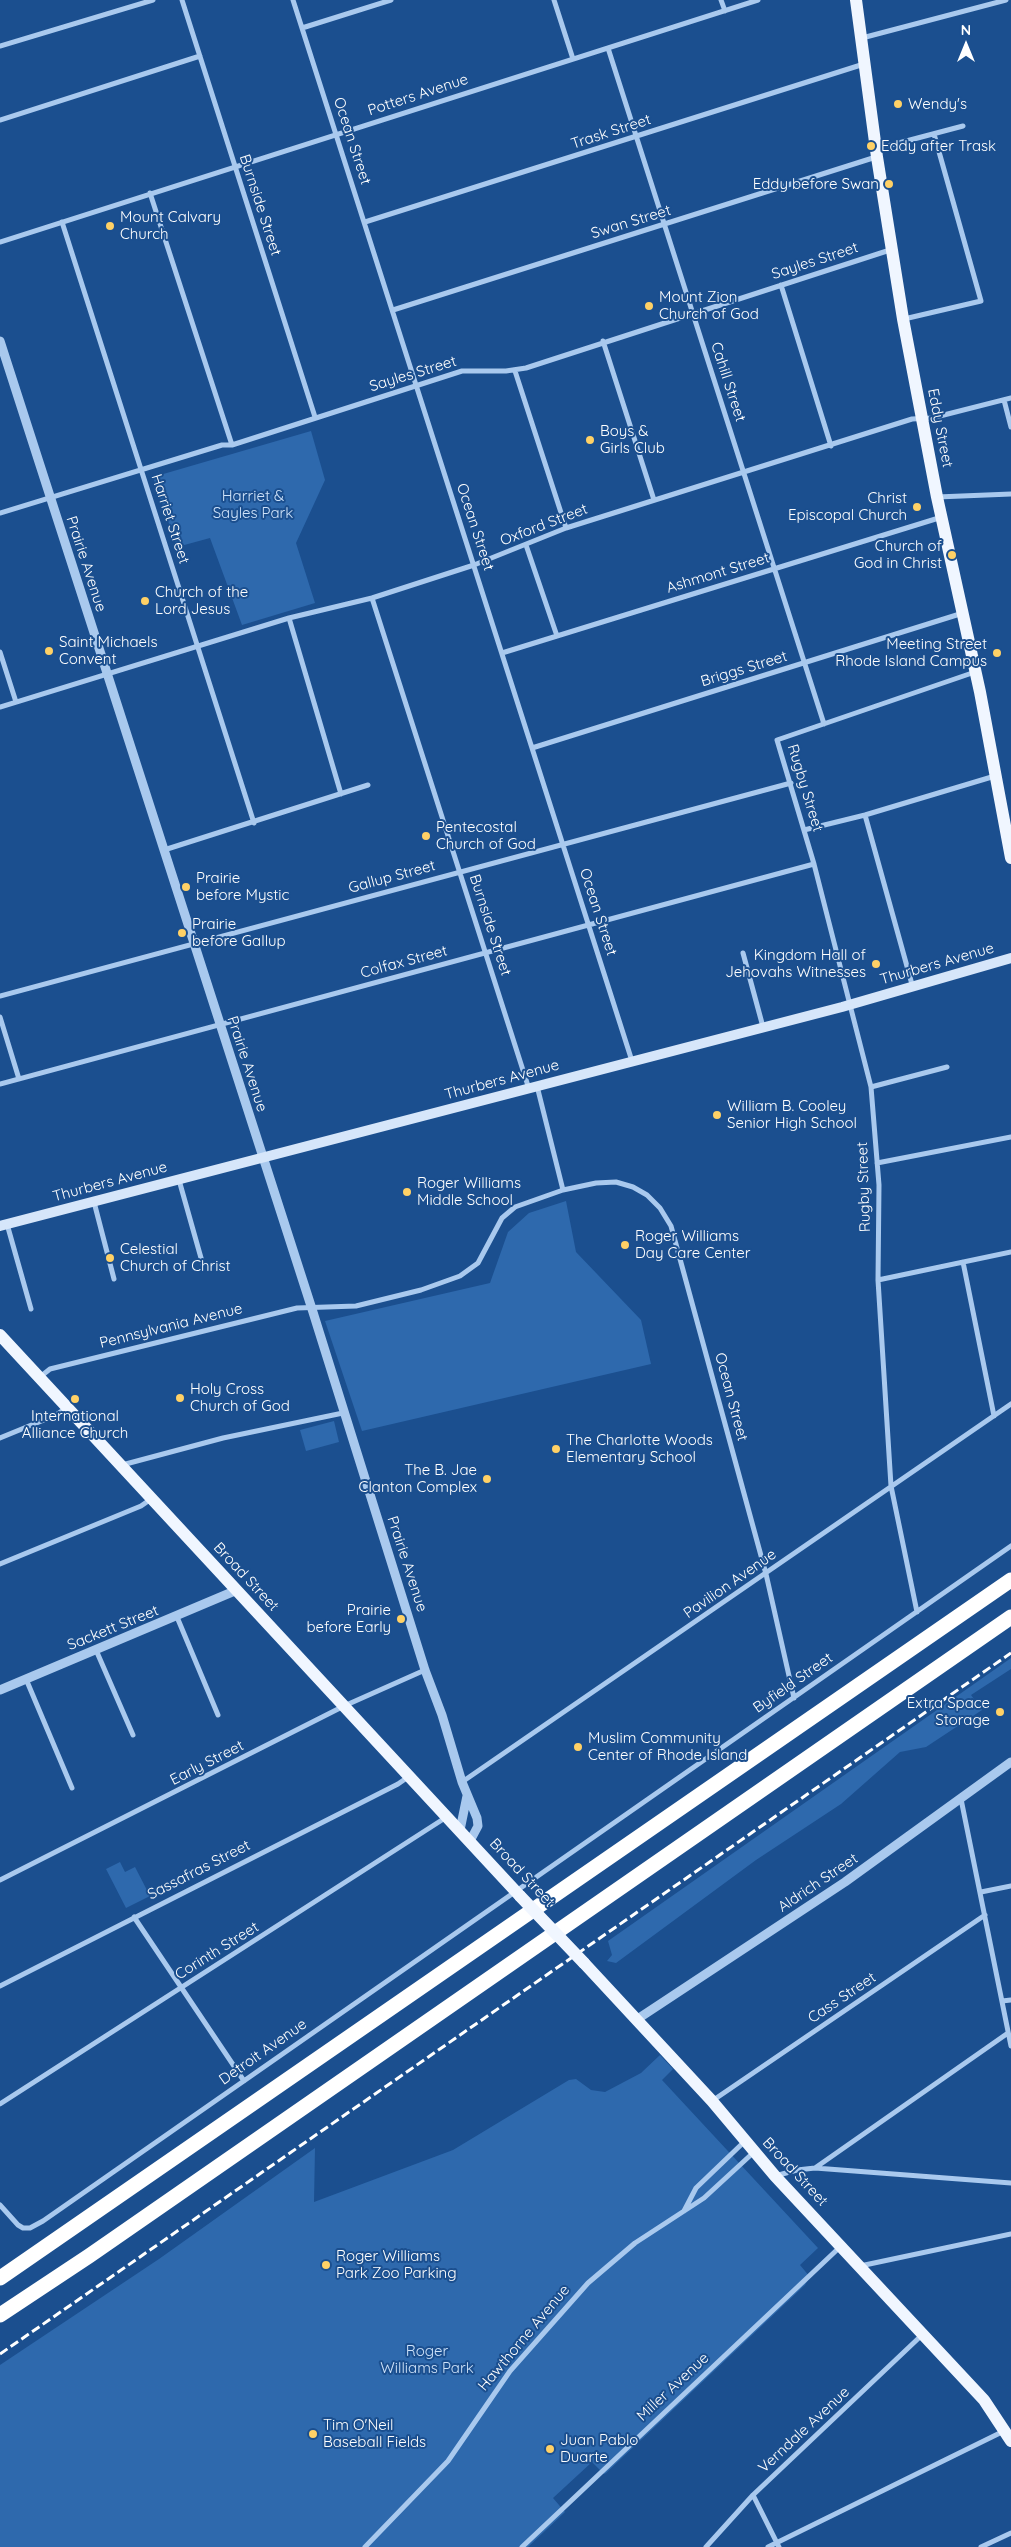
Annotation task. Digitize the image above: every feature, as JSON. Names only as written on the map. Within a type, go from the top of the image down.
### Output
[{"type":"highway","points":[[0,2278],[1011,1580]]},
{"type":"highway","points":[[0,2315],[66,2272],[1011,1616]]},
{"type":"main road","name":"Eddy Street","points":[[856,0],[890,250],[937,497],[976,672],[1011,858]]},
{"type":"main road","name":"Thurbers Avenue","points":[[4,1225],[913,988],[1011,958]]},
{"type":"main road","name":"Broad Street","points":[[0,1335],[460,1830],[517,1894],[712,2101],[775,2176],[984,2400],[1008,2436]]},
{"type":"street","points":[[0,46],[153,0]]},
{"type":"street","name":"Burnside Street","points":[[182,0],[315,417]]},
{"type":"street","name":"Ocean Street","points":[[293,0],[590,924],[632,1061]]},
{"type":"street","points":[[302,28],[391,0]]},
{"type":"street","points":[[554,0],[573,59]]},
{"type":"street","points":[[721,0],[725,11]]},
{"type":"street","name":"Potters Avenue","points":[[0,242],[758,0]]},
{"type":"street","points":[[861,39],[1006,0]]},
{"type":"street","name":"Cahill Street","points":[[608,48],[824,724]]},
{"type":"street","points":[[0,120],[200,56]]},
{"type":"street","name":"Trask Street","points":[[365,222],[864,64]]},
{"type":"street","name":"Swan Street","points":[[393,310],[664,225],[876,153],[963,126]]},
{"type":"street","points":[[903,320],[981,301],[934,134]]},
{"type":"street","points":[[150,193],[232,445]]},
{"type":"street","name":"Harriet Street","points":[[62,222],[254,823]]},
{"type":"street","name":"Sayles Street","points":[[0,513],[50,496],[222,446],[232,445],[416,384],[462,371],[515,371],[603,341],[890,250]]},
{"type":"street","points":[[781,285],[831,446]]},
{"type":"street","name":"Prairie Avenue","points":[[0,341],[312,1309],[425,1670],[442,1715],[466,1796],[477,1818],[478,1826],[470,1841]]},
{"type":"street","points":[[603,341],[654,500]]},
{"type":"street","points":[[515,371],[566,528]]},
{"type":"street","name":"Oxford Street","points":[[0,707],[289,618],[372,598],[474,564],[566,528],[743,472],[922,418],[932,418],[1011,398]]},
{"type":"street","points":[[1004,400],[1011,427]]},
{"type":"street","points":[[937,497],[1011,494]]},
{"type":"street","name":"Ashmont Street","points":[[502,653],[942,517]]},
{"type":"street","points":[[526,545],[557,636]]},
{"type":"street","name":"Burnside Street","points":[[372,598],[485,953],[533,1087],[563,1190]]},
{"type":"street","name":"Briggs Street","points":[[532,748],[963,613]]},
{"type":"street","points":[[289,618],[341,794]]},
{"type":"street","points":[[0,652],[16,702]]},
{"type":"street","points":[[824,724],[976,672]]},
{"type":"street","name":"Rugby Street","points":[[824,724],[777,740],[814,864],[871,1087],[878,1164],[878,1280],[891,1486],[917,1612]]},
{"type":"street","points":[[804,830],[865,815],[995,776]]},
{"type":"street","name":"Gallup Street","points":[[0,996],[791,783]]},
{"type":"street","points":[[163,850],[254,823],[368,785]]},
{"type":"street","points":[[865,815],[913,988]]},
{"type":"street","name":"Colfax Street","points":[[0,1084],[814,864]]},
{"type":"street","points":[[743,953],[764,1027]]},
{"type":"street","points":[[0,1017],[20,1079]]},
{"type":"street","points":[[871,1087],[947,1067]]},
{"type":"street","points":[[878,1164],[1011,1138]]},
{"type":"street","points":[[179,1180],[203,1266]]},
{"type":"street","name":"Ocean Street","points":[[312,1309],[356,1306],[420,1290],[460,1276],[478,1263],[502,1218],[515,1206],[563,1190],[596,1183],[616,1182],[633,1187],[647,1195],[660,1208],[671,1226],[766,1574],[794,1698]]},
{"type":"street","points":[[94,1202],[114,1279]]},
{"type":"street","points":[[4,1225],[31,1309]]},
{"type":"street","points":[[878,1280],[1011,1252]]},
{"type":"street","points":[[963,1262],[994,1416]]},
{"type":"street","name":"Pennsylvania Avenue","points":[[40,1377],[50,1369],[297,1308],[312,1309]]},
{"type":"street","name":"Pavilion Avenue","points":[[462,1782],[1011,1404]]},
{"type":"street","points":[[0,1438],[56,1415],[67,1408]]},
{"type":"street","points":[[121,1465],[223,1438],[343,1413]]},
{"type":"street","points":[[0,1564],[141,1506],[152,1499]]},
{"type":"street","name":"Byfield Street","points":[[517,1894],[1011,1546]]},
{"type":"street","name":"Sackett Street","points":[[0,1690],[177,1617],[237,1590]]},
{"type":"street","points":[[177,1617],[218,1714]]},
{"type":"street","points":[[96,1650],[133,1735]]},
{"type":"street","name":"Early Street","points":[[0,1880],[344,1706],[425,1670]]},
{"type":"street","points":[[26,1679],[72,1788]]},
{"type":"street","name":"Aldrich Street","points":[[636,2020],[845,1882],[1011,1762]]},
{"type":"street","name":"Sassafras Street","points":[[0,1986],[388,1789],[409,1776]]},
{"type":"street","name":"Prairie Avenue","points":[[460,1830],[466,1796]]},
{"type":"street","points":[[961,1799],[1011,2046]]},
{"type":"street","name":"Corinth Street","points":[[0,2104],[446,1817]]},
{"type":"street","points":[[981,1892],[1011,1886]]},
{"type":"street","name":"Detroit Avenue","points":[[0,2205],[23,2228],[30,2228],[43,2221],[517,1894]]},
{"type":"street","name":"Cass Street","points":[[712,2101],[984,1915]]},
{"type":"street","points":[[134,1917],[244,2081]]},
{"type":"street","points":[[1002,2001],[1011,2000]]},
{"type":"street","points":[[814,2168],[1008,2033]]},
{"type":"street","points":[[684,2212],[696,2188],[745,2141]]},
{"type":"street","name":"Hawthorne Avenue","points":[[365,2547],[448,2461],[499,2384],[572,2300],[624,2251],[710,2193],[754,2152]]},
{"type":"street","points":[[775,2176],[814,2168],[1011,2184]]},
{"type":"street","points":[[859,2266],[1011,2234]]},
{"type":"street","name":"Miller Avenue","points":[[522,2547],[841,2246]]},
{"type":"street","name":"Verndale Avenue","points":[[706,2547],[753,2495],[923,2334]]},
{"type":"street","points":[[768,2547],[778,2545],[1008,2436]]},
{"type":"street","points":[[753,2495],[778,2545]]},
{"type":"street","points":[[982,2547],[1011,2533]]},
{"type":"green space","name":"Harriet & Sayles Park","points":[[311,431],[325,480],[296,543],[315,603],[242,625],[210,538],[177,547],[153,477]]},
{"type":"green space","points":[[566,1201],[576,1252],[641,1320],[651,1364],[362,1431],[325,1321],[490,1283],[508,1232],[529,1213]]},
{"type":"green space","points":[[334,1421],[339,1442],[306,1451],[300,1430]]},
{"type":"green space","points":[[1011,1658],[1011,1669],[971,1695],[982,1710],[926,1747],[900,1752],[841,1804],[756,1860],[616,1963],[607,1961],[612,1955],[608,1941]]},
{"type":"green space","points":[[120,1862],[125,1872],[135,1867],[150,1896],[126,1908],[106,1869]]},
{"type":"green space","name":"Roger Williams Park","points":[[660,2055],[673,2069],[662,2080],[818,2248],[800,2265],[810,2277],[805,2285],[606,2473],[604,2474],[592,2462],[553,2498],[565,2512],[528,2547],[0,2547],[0,2365],[159,2259],[315,2148],[314,2202],[453,2150],[569,2080],[576,2079],[591,2090],[605,2092],[641,2073]]},
{"type":"railway","points":[[0,2354],[1011,1653]]},
{"type":"place","name":"Wendy's","points":[[898,104]]},
{"type":"place","name":"Eddy after Trask","points":[[871,146]]},
{"type":"place","name":"Eddy before Swan","points":[[889,184]]},
{"type":"place","name":"Mount Calvary Church","points":[[110,226]]},
{"type":"place","name":"Mount Zion Church of God","points":[[649,306]]},
{"type":"place","name":"Boys & Girls Club","points":[[590,440]]},
{"type":"place","name":"Christ Episcopal Church","points":[[917,507]]},
{"type":"place","name":"Church of God in Christ","points":[[952,555]]},
{"type":"place","name":"Church of the Lord Jesus","points":[[145,601]]},
{"type":"place","name":"Saint Michaels Convent","points":[[49,651]]},
{"type":"place","name":"Meeting Street Rhode Island Campus","points":[[997,653]]},
{"type":"place","name":"Pentecostal Church of God","points":[[426,836]]},
{"type":"place","name":"Prairie before Mystic","points":[[186,887]]},
{"type":"place","name":"Prairie before Gallup","points":[[182,933]]},
{"type":"place","name":"Kingdom Hall of Jehovahs Witnesses","points":[[876,964]]},
{"type":"place","name":"William B. Cooley Senior High School","points":[[717,1115]]},
{"type":"place","name":"Roger Williams Middle School","points":[[407,1192]]},
{"type":"place","name":"Roger Williams Day Care Center","points":[[625,1245]]},
{"type":"place","name":"Celestial Church of Christ","points":[[110,1258]]},
{"type":"place","name":"Holy Cross Church of God","points":[[180,1398]]},
{"type":"place","name":"International Alliance Church","points":[[75,1399]]},
{"type":"place","name":"The Charlotte Woods Elementary School","points":[[556,1449]]},
{"type":"place","name":"The B. Jae Clanton Complex","points":[[487,1479]]},
{"type":"place","name":"Prairie before Early","points":[[401,1619]]},
{"type":"place","name":"Extra Space Storage","points":[[1000,1712]]},
{"type":"place","name":"Muslim Community Center of Rhode Island","points":[[578,1747]]},
{"type":"place","name":"Roger Williams Park Zoo Parking","points":[[326,2265]]},
{"type":"place","name":"Tim O'Neil Baseball Fields","points":[[313,2434]]},
{"type":"place","name":"Juan Pablo Duarte","points":[[550,2449]]}]
